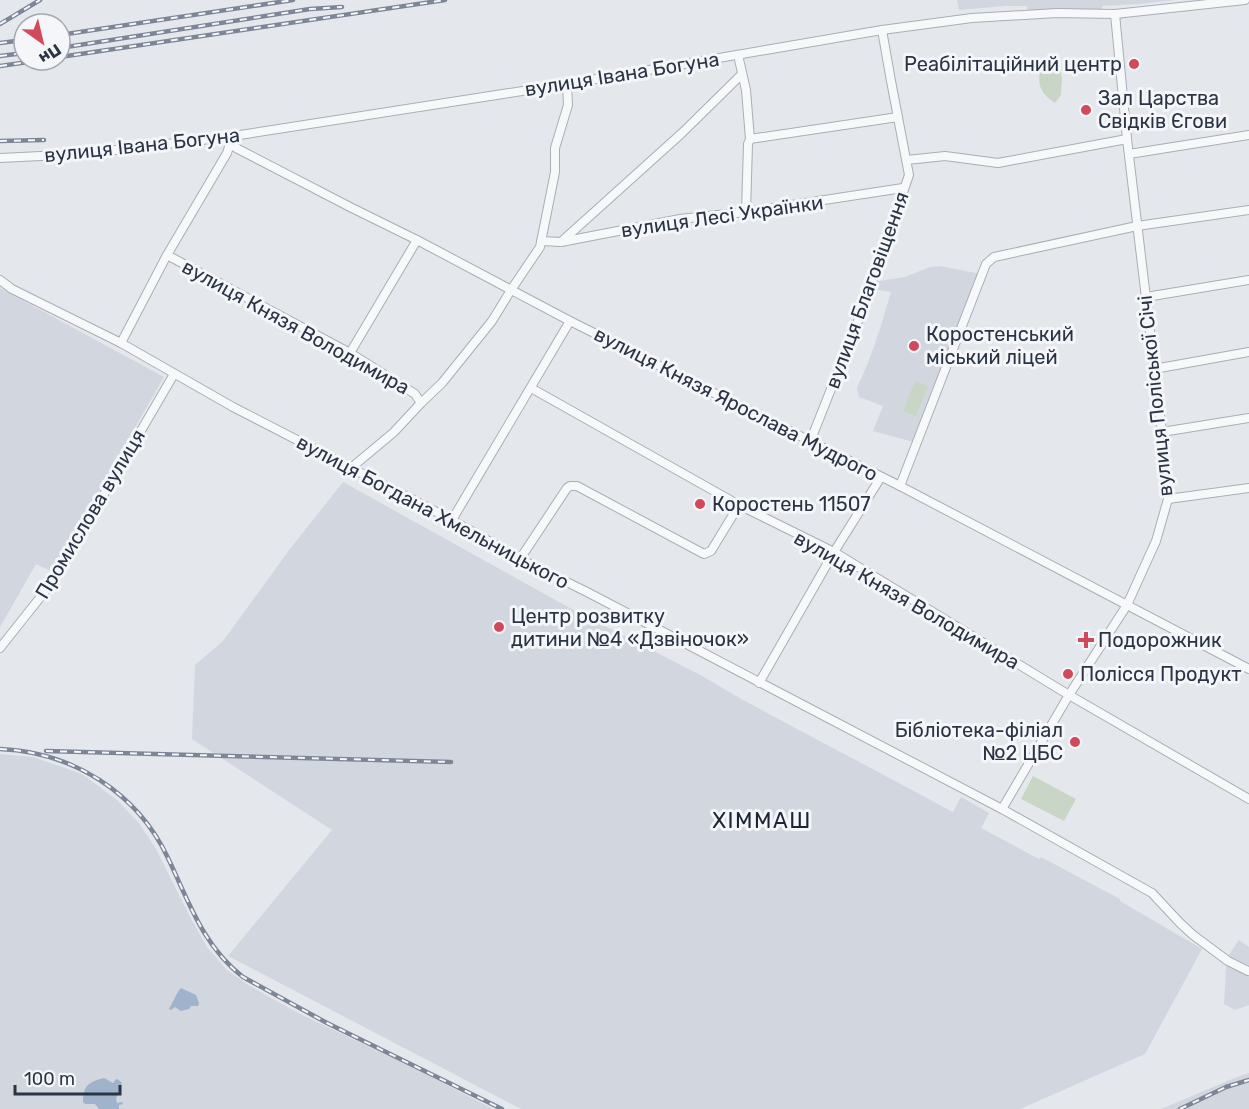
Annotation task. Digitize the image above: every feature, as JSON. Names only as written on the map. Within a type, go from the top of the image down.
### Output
[{"type":"street","name":"вулиця Івана Богуна","points":[[0,158],[81,154],[228,140],[882,30],[972,18],[1057,13],[1115,14],[1245,0]]},
{"type":"street","name":"вулиця Поліської Січі","points":[[1002,809],[1069,695],[1127,605],[1156,541],[1168,499],[1115,14]]},
{"type":"street","name":"вулиця Благовіщення","points":[[810,442],[862,311],[909,175],[882,30]]},
{"type":"street","points":[[738,55],[746,90],[750,139],[746,212]]},
{"type":"street","points":[[561,242],[682,133],[742,74]]},
{"type":"street","points":[[351,468],[394,432],[442,383],[492,321],[537,252],[555,172],[555,148],[568,105],[567,84]]},
{"type":"street","points":[[750,139],[898,117]]},
{"type":"street","points":[[1129,154],[1249,135]]},
{"type":"street","points":[[907,160],[945,156],[998,163],[1127,139]]},
{"type":"street","points":[[121,343],[167,255],[227,153],[228,140]]},
{"type":"street","name":"вулиця Князя Ярослава Мудрого","points":[[228,140],[351,208],[417,240],[570,321],[900,486],[1249,669]]},
{"type":"street","name":"вулиця Лесі Українки","points":[[541,241],[561,242],[680,219],[746,212],[903,188]]},
{"type":"street","points":[[900,486],[981,274],[986,264],[994,257],[1137,226],[1249,210]]},
{"type":"street","points":[[350,353],[417,240]]},
{"type":"street","name":"вулиця Князя Володимира","points":[[167,255],[350,353],[415,394],[421,403]]},
{"type":"street","name":"вулиця Богдана Хмельницького","points":[[0,280],[121,343],[233,407],[452,520],[520,559],[1002,809],[1152,893],[1193,935],[1228,961],[1248,971]]},
{"type":"street","points":[[1146,297],[1249,280]]},
{"type":"street","points":[[452,520],[570,321]]},
{"type":"street","points":[[1154,369],[1249,352]]},
{"type":"street","name":"Промислова вулиця","points":[[0,648],[54,580],[174,375]]},
{"type":"street","name":"вулиця Князя Володимира","points":[[531,388],[739,505],[834,552],[1069,695],[1249,799]]},
{"type":"street","points":[[1162,432],[1249,418]]},
{"type":"street","points":[[759,682],[834,552],[881,477]]},
{"type":"street","points":[[520,559],[570,486],[577,486],[704,554],[711,551],[739,505]]},
{"type":"street","points":[[1168,499],[1249,488]]},
{"type":"shaded area","points":[[957,0],[1174,0],[1102,6],[1102,9],[1027,10],[1027,6],[1005,6],[959,10]]},
{"type":"shaded area","name":"Коростенський міський ліцей","points":[[940,266],[981,274],[917,443],[873,431],[883,406],[859,397],[857,388],[868,363],[891,292],[872,289],[874,282],[905,277],[930,267]]},
{"type":"shaded area","points":[[0,288],[164,377],[59,560],[51,571],[36,564],[0,627]]},
{"type":"shaded area","points":[[343,482],[568,607],[702,676],[953,812],[961,797],[989,813],[981,828],[1120,899],[1202,949],[1145,1054],[1020,1109],[521,1109],[228,956],[332,830],[192,739],[195,665],[223,641],[290,549]]},
{"type":"shaded area","points":[[0,754],[33,757],[82,774],[117,800],[139,823],[156,849],[207,947],[227,970],[248,985],[298,1013],[420,1071],[493,1109],[0,1109]]},
{"type":"shaded area","points":[[1239,940],[1249,947],[1249,1005],[1235,1010],[1224,1004],[1226,967],[1228,956]]},
{"type":"shaded area","points":[[1249,1073],[1249,1109],[1161,1109],[1237,1077]]},
{"type":"green space","points":[[1049,61],[1055,61],[1060,65],[1062,78],[1061,95],[1055,103],[1043,92],[1039,79],[1040,67]]},
{"type":"green space","points":[[915,381],[928,386],[916,416],[903,411]]},
{"type":"green space","points":[[1033,776],[1076,799],[1064,821],[1021,799]]},
{"type":"water","points":[[181,988],[196,995],[198,1006],[191,1006],[181,1011],[175,1007],[169,1009]]},
{"type":"water","points":[[104,1078],[113,1083],[116,1079],[122,1083],[116,1099],[117,1103],[122,1102],[123,1104],[119,1105],[119,1109],[99,1109],[95,1104],[83,1102],[85,1088],[94,1081]]},
{"type":"railway","points":[[0,24],[40,0]]},
{"type":"railway","points":[[72,33],[293,0]]},
{"type":"railway","points":[[72,55],[445,0]]},
{"type":"railway","points":[[72,46],[310,9],[342,7]]},
{"type":"railway","points":[[0,43],[12,42]]},
{"type":"railway","points":[[0,56],[12,54]]},
{"type":"railway","points":[[0,66],[12,64]]},
{"type":"railway","points":[[0,141],[44,140]]},
{"type":"railway","points":[[0,749],[27,752],[77,767],[120,795],[155,834],[190,907],[217,952],[243,977],[327,1023],[502,1109]]},
{"type":"railway","points":[[46,751],[451,762]]},
{"type":"railway","points":[[1180,1109],[1226,1087],[1249,1080]]},
{"type":"place","name":"Реабілітаційний центр","points":[[1134,64]]},
{"type":"place","name":"Зал Царства Свідків Єгови","points":[[1086,110]]},
{"type":"place","name":"Коростенський міський ліцей","points":[[914,346]]},
{"type":"place","name":"Коростень 11507","points":[[700,504]]},
{"type":"place","name":"Центр розвитку дитини №4 «Дзвіночок»","points":[[499,627]]},
{"type":"place","name":"Подорожник","points":[[1086,640]]},
{"type":"place","name":"Полісся Продукт","points":[[1068,674]]},
{"type":"place","name":"Бібліотека-філіал №2 ЦБС","points":[[1075,742]]},
{"type":"district","name":"ХІММАШ","points":[[762,820]]}]
